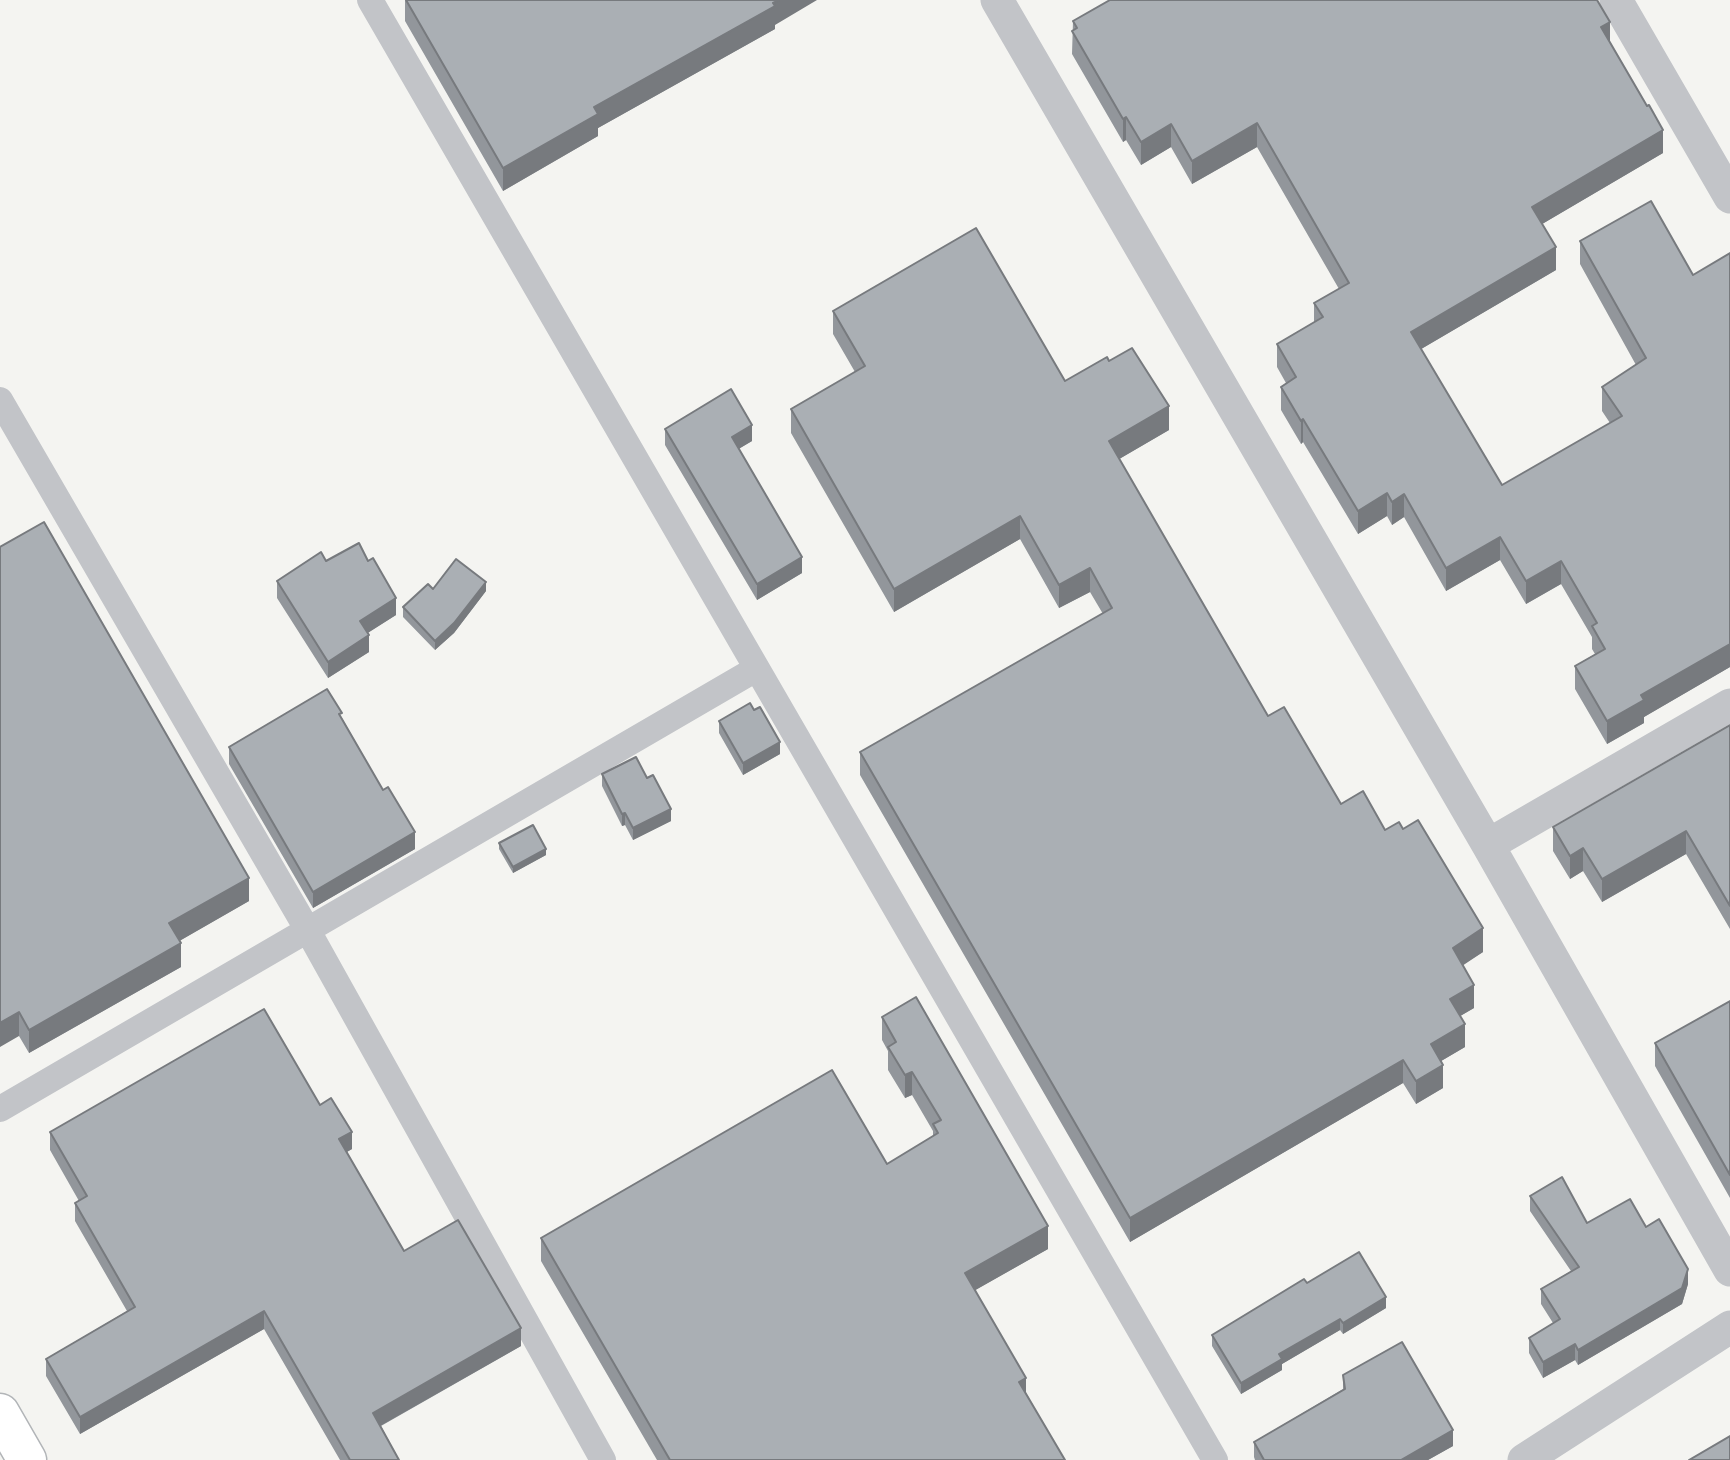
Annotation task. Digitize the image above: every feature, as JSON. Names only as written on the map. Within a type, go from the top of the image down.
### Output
[{"type":"highway","points":[[0,1413],[27,1460]]},
{"type":"street","points":[[370,0],[1215,1460]]},
{"type":"street","points":[[997,0],[1488,845],[1730,1270]]},
{"type":"street","points":[[1616,0],[1730,197]]},
{"type":"street","points":[[0,400],[307,929],[603,1460]]},
{"type":"street","points":[[0,1109],[756,669]]},
{"type":"street","points":[[1488,845],[1730,705]]},
{"type":"street","points":[[1524,1460],[1730,1326]]},
{"type":"building","points":[[406,0],[779,0],[773,3],[775,6],[594,107],[598,114],[503,168]]},
{"type":"building","points":[[1110,0],[1597,0],[1610,22],[1601,27],[1663,130],[1532,207],[1556,247],[1411,332],[1502,485],[1622,416],[1602,387],[1646,358],[1580,241],[1651,201],[1693,275],[1730,253],[1730,644],[1641,695],[1644,700],[1607,721],[1575,666],[1605,649],[1592,626],[1597,623],[1561,561],[1526,581],[1500,537],[1446,568],[1404,494],[1392,502],[1387,493],[1358,511],[1281,387],[1296,377],[1277,344],[1323,317],[1314,303],[1349,283],[1257,123],[1192,161],[1171,124],[1141,142],[1126,117],[1123,119],[1072,31],[1077,28],[1073,21]]},
{"type":"building","points":[[976,228],[1065,381],[1107,357],[1109,361],[1132,348],[1169,406],[1109,441],[1268,716],[1284,707],[1341,804],[1363,791],[1385,830],[1399,822],[1403,829],[1418,820],[1483,928],[1453,948],[1474,985],[1450,999],[1465,1024],[1431,1044],[1443,1065],[1416,1081],[1403,1060],[1130,1218],[860,752],[1112,608],[1090,568],[1059,585],[1020,516],[894,589],[791,409],[865,366],[833,311]]},
{"type":"building","points":[[731,389],[752,425],[732,437],[802,557],[757,584],[665,429]]},
{"type":"building","points":[[44,522],[249,878],[169,923],[181,943],[29,1030],[19,1012],[0,1023],[0,547]]},
{"type":"building","points":[[359,543],[368,561],[373,558],[396,598],[360,621],[369,635],[328,662],[277,581],[321,552],[326,561]]},
{"type":"building","points":[[456,559],[486,582],[454,623],[435,641],[403,607],[428,584],[433,589]]},
{"type":"building","points":[[327,689],[383,790],[388,787],[415,832],[313,892],[229,747]]},
{"type":"building","points":[[750,703],[754,710],[760,707],[780,742],[743,763],[719,721]]},
{"type":"building","points":[[1730,725],[1730,906],[1686,831],[1602,879],[1583,848],[1570,856],[1553,827]]},
{"type":"building","points":[[636,757],[647,778],[653,775],[671,809],[633,828],[625,813],[622,814],[602,774]]},
{"type":"building","points":[[533,825],[546,849],[513,867],[499,843]]},
{"type":"building","points":[[916,997],[1048,1226],[965,1273],[1026,1378],[1019,1382],[1065,1460],[670,1460],[541,1238],[832,1070],[887,1164],[938,1133],[933,1124],[941,1120],[912,1072],[905,1075],[888,1047],[896,1042],[882,1017]]},
{"type":"building","points":[[1730,1001],[1730,1175],[1655,1043]]},
{"type":"building","points":[[264,1009],[320,1105],[331,1098],[352,1132],[339,1139],[404,1251],[458,1220],[521,1328],[373,1413],[399,1460],[350,1460],[264,1311],[80,1417],[46,1359],[135,1307],[75,1203],[87,1196],[50,1132]]},
{"type":"building","points":[[1562,1177],[1587,1223],[1630,1199],[1646,1227],[1659,1219],[1688,1269],[1682,1288],[1578,1350],[1575,1344],[1543,1362],[1529,1338],[1560,1319],[1541,1289],[1579,1267],[1530,1196]]},
{"type":"building","points":[[1359,1252],[1386,1297],[1343,1323],[1340,1319],[1279,1354],[1282,1359],[1241,1383],[1212,1335],[1304,1279],[1307,1283]]},
{"type":"building","points":[[1402,1342],[1453,1430],[1401,1460],[1264,1460],[1254,1442],[1345,1389],[1343,1375]]},
{"type":"building","points":[[1730,1436],[1730,1460],[1689,1460]]}]
